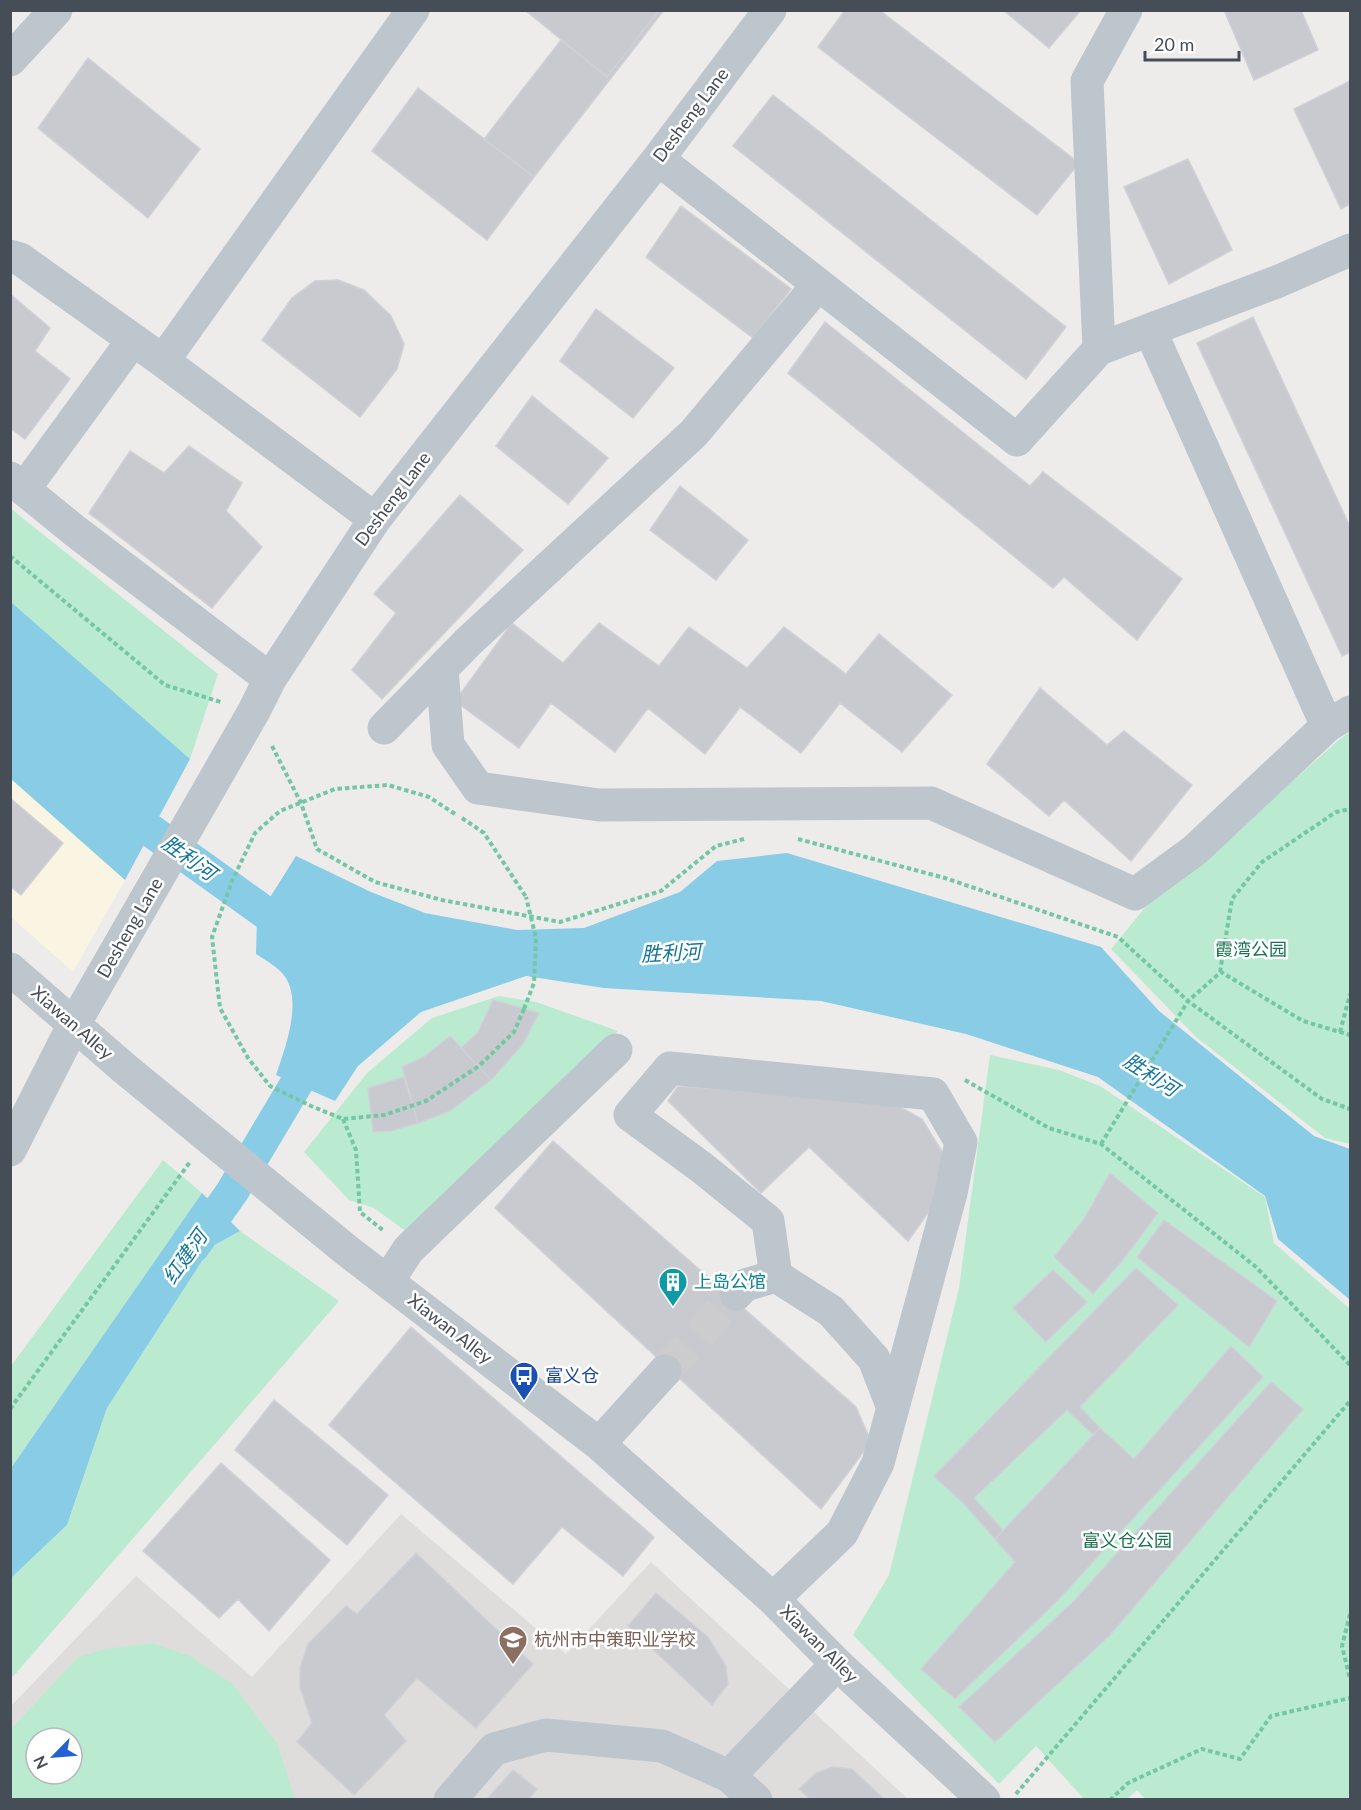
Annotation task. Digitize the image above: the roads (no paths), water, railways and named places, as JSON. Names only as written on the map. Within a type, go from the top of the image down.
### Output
[{"type":"street","points":[[10,60],[56,10]]},
{"type":"street","points":[[163,362],[413,10]]},
{"type":"street","name":"Desheng Lane","points":[[10,1150],[73,1026],[255,711],[270,679],[375,519],[658,159],[770,10]]},
{"type":"street","points":[[1099,350],[1088,81],[1126,10]]},
{"type":"street","points":[[658,159],[817,286],[1017,440],[1099,350],[1279,281],[1350,250]]},
{"type":"street","points":[[10,256],[20,260],[133,340],[375,519]]},
{"type":"street","points":[[384,728],[468,642],[694,433],[817,286]]},
{"type":"street","points":[[442,669],[448,745],[478,788],[599,805],[932,803],[1136,894],[1195,850],[1339,719],[1150,330]]},
{"type":"street","points":[[133,340],[17,483],[75,531],[270,679]]},
{"type":"street","name":"Xiawan Alley","points":[[10,969],[73,1026],[345,1249],[599,1444],[773,1599],[837,1664],[984,1800]]},
{"type":"street","points":[[388,1281],[408,1250],[616,1050]]},
{"type":"street","points":[[773,1599],[842,1533],[878,1463],[951,1194],[961,1142],[933,1094],[670,1068],[643,1099],[630,1115],[701,1167],[768,1221],[776,1276]]},
{"type":"street","points":[[736,1294],[745,1285],[776,1276],[831,1311],[874,1359],[893,1408]]},
{"type":"street","points":[[599,1444],[665,1371]]},
{"type":"street","points":[[729,1776],[837,1664]]},
{"type":"street","points":[[450,1800],[494,1749],[546,1735],[662,1746],[729,1776],[756,1800]]},
{"type":"water","points":[[11,602],[190,759],[125,880],[11,779]]},
{"type":"water","points":[[787,853],[1101,947],[1159,1011],[1314,1136],[1350,1149],[1350,1300],[1278,1239],[1265,1196],[1098,1077],[966,1034],[821,1001],[604,988],[526,976],[421,1012],[358,1066],[335,1101],[276,1075],[291,1024],[292,997],[289,984],[283,974],[256,954],[257,918],[296,856],[371,892],[425,913],[517,930],[584,928],[680,892],[717,861]]},
{"type":"water","points":[[202,1193],[240,1231],[211,1247],[107,1408],[67,1525],[11,1578],[11,1468]]},
{"type":"waterway","name":"胜利河","points":[[115,805],[298,936]]},
{"type":"waterway","name":"红建河","points":[[193,1247],[232,1192],[320,1044]]},
{"type":"tunnel","points":[[665,1371],[736,1294]]},
{"type":"place","name":"上岛公馆","points":[[673,1308]]},
{"type":"place","name":"富义仓","points":[[524,1402]]},
{"type":"place","name":"杭州市中策职业学校","points":[[513,1666]]},
{"type":"park label","name":"霞湾公园","points":[[1251,950]]},
{"type":"park label","name":"富义仓公园","points":[[1127,1541]]}]
